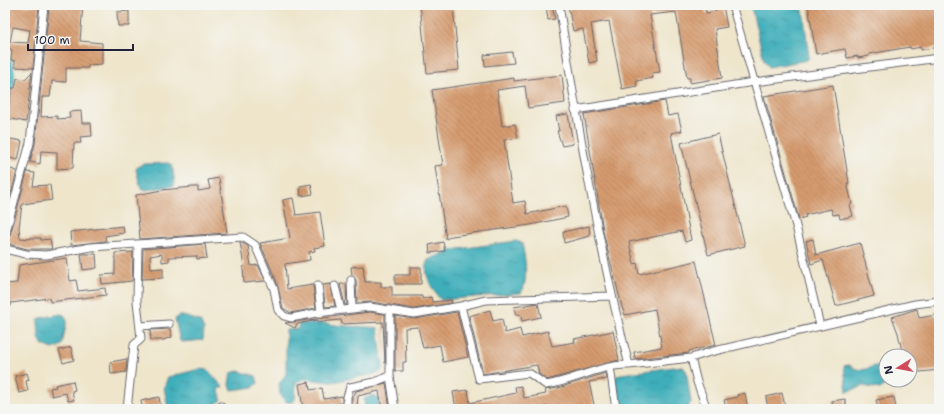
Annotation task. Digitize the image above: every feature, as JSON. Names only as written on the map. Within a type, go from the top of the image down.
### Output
[{"type":"street","points":[[5,235],[30,143],[44,5]]},
{"type":"street","points":[[559,5],[575,110],[611,296],[629,365]]},
{"type":"street","points":[[732,5],[796,226],[820,326]]},
{"type":"street","points":[[575,110],[754,82],[939,58]]},
{"type":"street","points":[[5,249],[26,254],[46,255],[91,247],[243,237],[255,245],[274,289],[278,310],[284,316],[291,318],[321,312],[370,307],[414,314],[486,300],[611,296]]},
{"type":"street","points":[[127,409],[134,345],[141,339],[137,301],[138,245]]},
{"type":"street","points":[[351,280],[352,309]]},
{"type":"street","points":[[318,286],[321,312]]},
{"type":"street","points":[[335,286],[342,310]]},
{"type":"street","points":[[461,306],[479,379],[529,373],[546,385],[559,383],[618,365],[691,358],[915,304],[939,301]]},
{"type":"street","points":[[390,310],[390,376],[395,409]]},
{"type":"street","points":[[140,326],[169,324]]},
{"type":"street","points":[[691,358],[697,382],[707,409]]},
{"type":"street","points":[[610,367],[616,409]]},
{"type":"street","points":[[347,409],[346,397],[350,388],[375,382],[390,376]]},
{"type":"water","points":[[752,5],[793,5],[803,10],[809,57],[807,60],[769,67],[764,60],[751,7]]},
{"type":"water","points":[[168,163],[172,165],[175,183],[173,186],[146,190],[141,188],[136,170],[137,167],[143,164]]},
{"type":"water","points":[[516,241],[522,243],[525,262],[526,276],[521,293],[441,300],[429,282],[426,270],[428,260],[452,250]]},
{"type":"water","points":[[61,314],[64,315],[67,320],[62,345],[53,349],[43,345],[39,338],[38,321],[40,318]]},
{"type":"water","points":[[178,316],[200,321],[204,330],[203,340],[180,341],[175,319]]},
{"type":"water","points":[[324,323],[378,328],[383,369],[378,373],[333,382],[304,379],[296,382],[295,399],[292,402],[286,402],[280,394],[279,384],[286,374],[286,330],[298,329],[299,324]]},
{"type":"water","points":[[849,365],[862,370],[878,366],[878,388],[882,388],[880,389],[863,386],[847,392],[844,366]]},
{"type":"water","points":[[682,366],[686,370],[691,402],[687,408],[619,409],[615,377],[621,374]]},
{"type":"water","points":[[200,369],[208,370],[223,387],[218,389],[221,400],[217,404],[211,406],[188,409],[168,409],[164,387],[168,377]]},
{"type":"water","points":[[238,371],[256,376],[258,383],[254,387],[232,390],[229,384],[231,373]]},
{"type":"water","points":[[373,395],[378,398],[380,409],[365,408],[364,399]]},
{"type":"building","points":[[5,5],[39,6],[33,68],[15,67],[15,61],[11,60],[12,50],[9,48],[8,53],[5,53]],"holes":[[[13,27],[30,30],[28,43],[10,42]]]},
{"type":"building","points":[[52,5],[83,5],[80,41],[102,43],[102,64],[88,65],[88,68],[66,68],[66,82],[52,81],[50,97],[42,97],[41,117],[57,116],[57,119],[70,118],[69,112],[81,111],[82,123],[91,123],[92,136],[80,137],[81,143],[74,143],[73,168],[57,169],[57,152],[41,151],[40,164],[30,162],[35,144],[49,7],[52,7]]},
{"type":"building","points":[[420,5],[453,5],[459,70],[427,73]]},
{"type":"building","points":[[546,5],[552,5],[555,19],[548,20]]},
{"type":"building","points":[[568,5],[705,5],[706,13],[716,11],[715,5],[723,5],[727,27],[715,29],[722,78],[690,83],[690,78],[687,78],[676,12],[650,15],[660,72],[652,73],[653,78],[636,81],[637,86],[622,89],[609,21],[591,24],[597,61],[589,63],[583,29],[573,31]]},
{"type":"building","points":[[808,5],[939,5],[939,47],[921,50],[921,47],[911,49],[910,47],[869,54],[869,56],[858,58],[858,56],[847,58],[845,49],[816,54]]},
{"type":"building","points":[[129,11],[129,26],[118,26],[117,12]]},
{"type":"building","points":[[512,52],[514,63],[485,66],[484,55]]},
{"type":"building","points":[[32,72],[26,122],[6,118],[12,88],[15,88],[17,78],[25,79]]},
{"type":"building","points":[[562,75],[565,103],[528,108],[525,86],[497,90],[502,126],[515,124],[518,138],[504,140],[513,203],[525,201],[527,214],[566,206],[568,217],[530,225],[452,236],[446,239],[435,166],[443,165],[432,90],[514,78],[514,81]]},
{"type":"building","points":[[833,85],[849,183],[847,183],[852,204],[850,205],[853,216],[840,219],[839,214],[833,215],[831,209],[805,215],[806,217],[799,219],[764,96]]},
{"type":"building","points":[[665,101],[668,116],[678,114],[682,131],[671,133],[691,240],[685,242],[682,231],[629,242],[634,264],[637,263],[639,274],[696,261],[716,345],[689,351],[689,353],[635,359],[634,352],[662,347],[655,309],[625,315],[622,307],[604,236],[584,114]]},
{"type":"building","points":[[568,114],[573,144],[562,146],[557,131],[559,131],[556,116]]},
{"type":"building","points":[[718,134],[745,246],[708,255],[681,143]]},
{"type":"building","points":[[5,138],[22,141],[18,160],[5,157]]},
{"type":"building","points":[[5,167],[17,171],[5,216]]},
{"type":"building","points":[[27,172],[35,173],[33,186],[50,185],[52,200],[22,204],[19,228],[20,238],[41,238],[41,240],[50,239],[52,249],[27,249],[5,243],[5,240],[10,236]]},
{"type":"building","points":[[219,178],[227,233],[140,239],[136,195],[162,190],[193,187],[198,187],[198,191],[210,189],[208,180]]},
{"type":"building","points":[[311,184],[313,194],[301,196],[300,186]]},
{"type":"building","points":[[293,198],[296,215],[320,212],[325,246],[314,248],[315,251],[309,252],[310,260],[285,264],[287,289],[313,285],[316,308],[291,313],[283,308],[276,280],[260,243],[290,238],[283,200]]},
{"type":"building","points":[[123,226],[124,233],[105,236],[106,241],[71,245],[70,232]]},
{"type":"building","points":[[589,226],[590,236],[564,243],[563,232]]},
{"type":"building","points":[[813,239],[816,255],[860,243],[874,296],[836,306],[823,260],[811,264],[806,241]]},
{"type":"building","points":[[240,242],[248,246],[251,266],[258,265],[266,282],[244,283],[244,267]]},
{"type":"building","points":[[443,242],[445,251],[430,253],[429,245]]},
{"type":"building","points":[[205,244],[207,258],[197,259],[197,256],[169,257],[169,261],[162,262],[162,254],[150,256],[151,269],[163,268],[163,278],[142,279],[143,249]]},
{"type":"building","points":[[133,252],[132,281],[102,284],[101,275],[115,274],[115,253]]},
{"type":"building","points":[[81,254],[96,254],[97,268],[83,270]]},
{"type":"building","points":[[67,258],[70,281],[76,280],[78,291],[105,288],[106,295],[50,302],[49,298],[11,303],[11,306],[5,306],[5,284],[17,283],[19,265]]},
{"type":"building","points":[[363,266],[365,282],[381,282],[381,287],[392,287],[392,296],[422,296],[422,299],[431,297],[432,302],[451,300],[452,303],[414,309],[371,302],[357,303],[356,280],[352,275],[351,267]]},
{"type":"building","points":[[410,267],[421,267],[421,284],[395,284],[395,275],[410,275]]},
{"type":"building","points":[[331,284],[335,306],[325,307],[323,285]]},
{"type":"building","points":[[340,284],[346,284],[347,305],[345,305]]},
{"type":"building","points":[[538,303],[541,317],[522,321],[520,314],[516,315],[514,307]]},
{"type":"building","points":[[917,309],[919,318],[936,315],[939,326],[939,370],[918,372],[918,348],[901,348],[892,317]]},
{"type":"building","points":[[490,310],[493,321],[502,319],[505,333],[520,329],[522,337],[548,331],[552,346],[575,342],[574,339],[613,331],[619,360],[547,380],[539,374],[537,365],[483,374],[469,316]]},
{"type":"building","points":[[370,312],[385,314],[385,363],[383,322],[342,324],[341,320],[319,322],[318,320],[297,324],[295,328],[285,323]]},
{"type":"building","points":[[457,312],[468,357],[443,362],[440,345],[423,348],[418,327],[405,328],[406,362],[403,362],[403,371],[395,371],[395,316],[415,319]]},
{"type":"building","points":[[170,329],[172,337],[163,340],[151,340],[150,330]]},
{"type":"building","points":[[71,347],[74,360],[63,363],[59,350]]},
{"type":"building","points":[[127,359],[126,372],[111,374],[110,362]]},
{"type":"building","points":[[27,373],[29,380],[26,381],[28,391],[19,393],[15,376]]},
{"type":"building","points":[[606,373],[607,379],[589,382],[595,409],[550,409],[549,406],[535,409],[456,409],[453,392],[468,390],[470,403],[516,393],[515,387],[521,386],[524,398],[546,394],[545,390],[558,388]]},
{"type":"building","points":[[73,381],[75,390],[72,391],[74,400],[68,401],[66,393],[52,396],[50,388],[56,387],[55,385]]},
{"type":"building","points":[[309,382],[310,390],[322,388],[324,399],[342,396],[342,403],[303,409],[299,384]]},
{"type":"building","points":[[386,383],[390,409],[382,409],[379,391],[358,396],[357,409],[352,409],[352,398],[356,391]]},
{"type":"building","points":[[745,393],[748,409],[726,409],[724,400],[738,397],[737,395]]},
{"type":"building","points":[[782,393],[785,406],[768,409],[766,397]]},
{"type":"building","points":[[159,397],[161,408],[145,409],[144,406],[142,406],[141,401]]},
{"type":"building","points":[[894,397],[896,409],[878,409],[876,400]]},
{"type":"building","points":[[845,399],[847,408],[833,409],[832,401]]},
{"type":"waterway","points":[[5,58],[12,72],[10,87],[5,96]]}]
